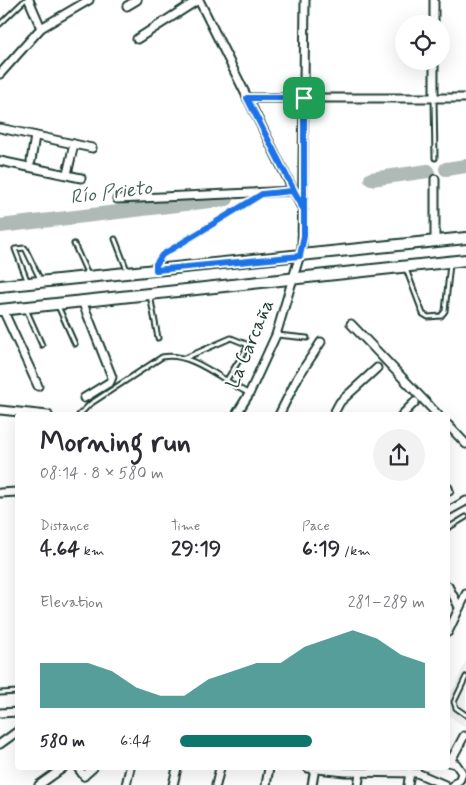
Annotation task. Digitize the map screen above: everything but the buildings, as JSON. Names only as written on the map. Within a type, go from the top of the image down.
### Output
[{"type":"main road","points":[[0,286],[466,238]]},
{"type":"main road","points":[[1,310],[293,277],[466,260]]},
{"type":"street","points":[[29,0],[41,28]]},
{"type":"street","points":[[0,74],[41,28],[89,0]]},
{"type":"street","points":[[127,6],[137,0]]},
{"type":"street","points":[[137,39],[199,0],[292,191],[304,210]]},
{"type":"street","name":"La Carcaña","points":[[238,412],[249,394],[276,335],[300,256],[304,236],[305,0]]},
{"type":"street","points":[[434,0],[434,15]]},
{"type":"street","points":[[434,70],[434,98]]},
{"type":"street","points":[[247,98],[466,98]]},
{"type":"street","points":[[0,128],[92,148]]},
{"type":"street","points":[[31,161],[35,136]]},
{"type":"street","points":[[67,174],[74,144]]},
{"type":"street","points":[[0,161],[81,178]]},
{"type":"street","points":[[435,179],[435,241]]},
{"type":"street","points":[[117,199],[262,194],[292,191]]},
{"type":"street","points":[[82,301],[112,377],[110,382],[84,398]]},
{"type":"street","points":[[1,310],[38,386]]},
{"type":"street","points":[[351,324],[435,412]]},
{"type":"street","points":[[280,412],[298,377],[321,342]]},
{"type":"street","points":[[335,412],[340,402],[376,368]]},
{"type":"street","points":[[405,412],[415,402]]},
{"type":"street","points":[[0,410],[19,412]]},
{"type":"street","points":[[450,427],[466,444]]},
{"type":"street","points":[[0,493],[15,492]]},
{"type":"street","points":[[450,511],[466,501]]},
{"type":"street","points":[[450,590],[459,606]]},
{"type":"street","points":[[450,627],[466,594]]},
{"type":"street","points":[[0,713],[15,712]]},
{"type":"street","points":[[0,744],[15,733]]},
{"type":"street","points":[[450,760],[464,736]]},
{"type":"street","points":[[450,762],[456,764],[462,773],[460,779],[454,785]]},
{"type":"street","points":[[39,785],[60,770]]},
{"type":"street","points":[[80,770],[84,776]]},
{"type":"street","points":[[81,785],[84,776],[91,770]]},
{"type":"street","points":[[126,785],[130,770]]},
{"type":"street","points":[[173,785],[177,770]]},
{"type":"street","points":[[216,785],[220,770]]},
{"type":"street","points":[[266,785],[269,770]]},
{"type":"street","points":[[312,770],[312,785]]},
{"type":"street","points":[[331,770],[360,773],[410,772],[424,775],[445,785]]},
{"type":"street","points":[[408,785],[410,772]]},
{"type":"street","points":[[358,785],[360,773]]},
{"type":"lane","points":[[0,24],[25,0]]},
{"type":"lane","points":[[434,98],[435,158]]},
{"type":"lane","points":[[156,270],[156,264],[162,255],[262,194]]},
{"type":"lane","points":[[114,239],[128,273]]},
{"type":"lane","points":[[74,244],[89,277]]},
{"type":"lane","points":[[28,283],[15,249],[25,248],[41,282]]},
{"type":"lane","points":[[405,266],[423,314],[428,317],[442,316],[445,311],[450,262]]},
{"type":"lane","points":[[149,294],[158,338]]},
{"type":"lane","points":[[57,304],[75,344]]},
{"type":"lane","points":[[26,307],[42,345]]},
{"type":"lane","points":[[276,335],[307,338]]},
{"type":"lane","points":[[184,358],[231,338],[246,344],[247,348],[226,381]]},
{"type":"lane","points":[[82,412],[90,404],[162,357],[177,356],[184,358],[249,394]]},
{"type":"lane","points":[[450,527],[466,517]]},
{"type":"lane","points":[[466,677],[454,702],[456,708],[466,715]]},
{"type":"lane","points":[[0,693],[15,692]]},
{"type":"shaded area","points":[[466,661],[466,728],[450,716],[450,696]]},
{"type":"waterway","name":"Río Prieto","points":[[446,169],[466,166]]},
{"type":"waterway","name":"Río Prieto","points":[[371,179],[428,171]]},
{"type":"waterway","name":"Río Prieto","points":[[0,226],[227,199]]},
{"type":"route","points":[[304,98],[247,98],[292,191],[304,210],[304,236],[300,256],[156,270],[158,259],[162,255],[262,194],[292,191],[304,210],[304,98]]}]
